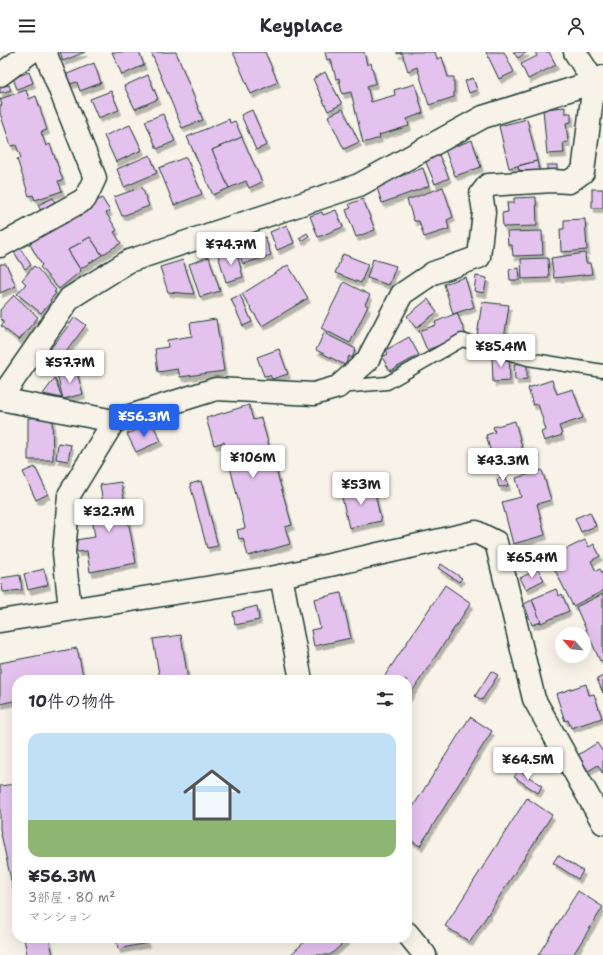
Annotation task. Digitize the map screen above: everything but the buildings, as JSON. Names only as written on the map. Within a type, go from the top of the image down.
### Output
[{"type":"street","points":[[0,75],[30,52]]},
{"type":"street","points":[[0,246],[85,199],[95,178],[44,52]]},
{"type":"street","points":[[575,52],[600,83],[583,172],[569,182],[553,181],[488,185],[481,194],[484,212],[479,257],[433,273],[402,294],[367,361],[338,387],[314,394],[216,389],[114,421],[0,399],[70,298],[129,261],[359,185],[483,117],[600,83]]},
{"type":"street","points":[[70,610],[64,553],[69,495],[114,421]]},
{"type":"street","points":[[0,621],[282,576],[476,532],[496,542],[534,698],[603,823]]},
{"type":"street","points":[[282,576],[300,675]]},
{"type":"street","points":[[412,939],[425,955]]},
{"type":"lane","points":[[338,387],[388,383],[462,340],[528,359],[603,371]]}]
